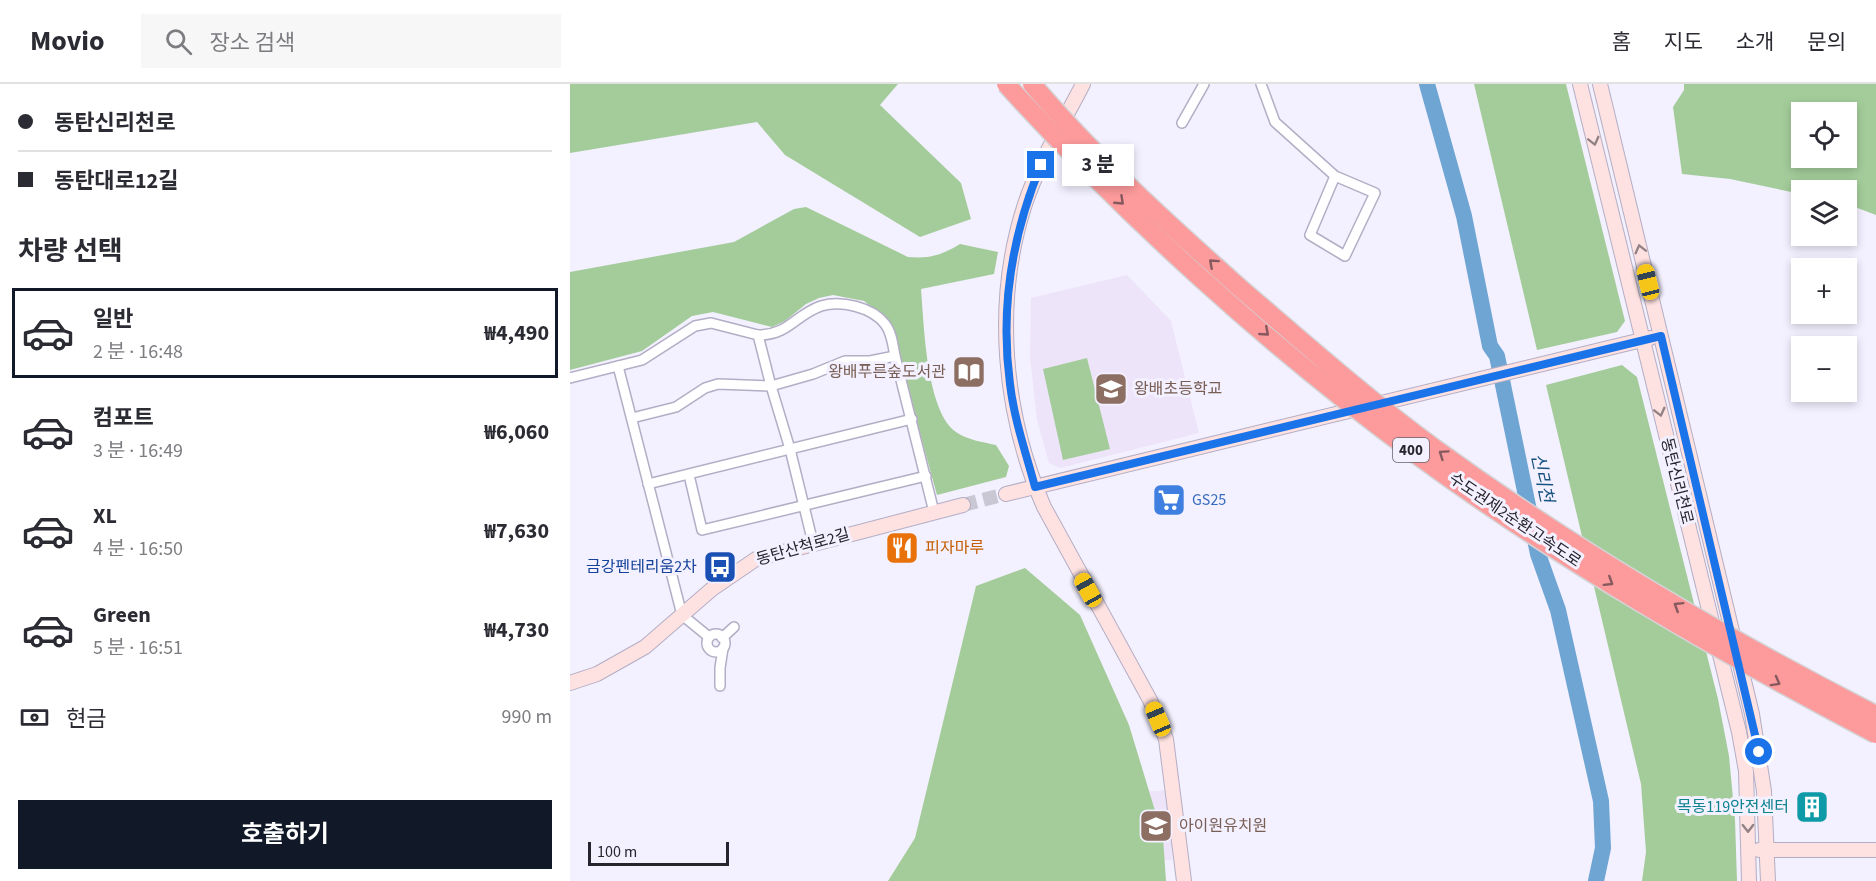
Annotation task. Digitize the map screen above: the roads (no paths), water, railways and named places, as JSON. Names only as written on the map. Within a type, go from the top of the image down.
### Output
[{"type":"highway","name":"수도권제2순환고속도로","points":[[1006,84],[1109,191],[1203,277],[1293,356],[1412,451],[1526,530],[1687,632],[1876,734]]},
{"type":"highway","name":"수도권제2순환고속도로","points":[[1032,84],[1121,177],[1210,261],[1299,339],[1434,448],[1526,512],[1691,614],[1789,670],[1876,715]]},
{"type":"street","points":[[1083,84],[1041,165],[1025,203],[1013,253],[1006,345],[1016,420],[1035,487],[1058,535],[1149,700],[1166,739],[1184,881]]},
{"type":"street","points":[[1182,123],[1204,84]]},
{"type":"street","points":[[1261,84],[1275,122],[1335,176],[1375,193],[1345,256],[1310,235],[1335,176]]},
{"type":"street","name":"동탄신리천로","points":[[1580,84],[1739,732],[1747,789],[1749,881]]},
{"type":"street","name":"동탄신리천로","points":[[1600,84],[1752,714],[1764,791],[1768,881]]},
{"type":"street","points":[[1630,289],[1640,292],[1648,282]]},
{"type":"street","points":[[570,378],[642,360],[695,326],[711,323],[758,335],[782,332],[819,307],[834,303],[858,308],[875,315],[886,325],[912,419],[934,512]]},
{"type":"street","points":[[758,335],[813,543]]},
{"type":"street","points":[[1006,494],[1574,355],[1661,336]]},
{"type":"street","points":[[632,418],[676,407],[705,388],[718,384],[771,386],[813,374],[845,361],[870,361],[895,356]]},
{"type":"street","points":[[618,366],[682,615],[710,637]]},
{"type":"street","points":[[1654,388],[1661,380],[1672,382]]},
{"type":"street","points":[[648,484],[912,419]]},
{"type":"street","points":[[689,475],[702,530],[926,476]]},
{"type":"street","name":"동탄산척로2길","points":[[570,683],[597,674],[636,653],[743,566],[769,554],[963,505]]},
{"type":"street","points":[[722,638],[734,627]]},
{"type":"street","points":[[710,637],[715,635],[722,638]]},
{"type":"street","points":[[710,637],[707,645],[720,668]]},
{"type":"street","points":[[720,687],[722,638]]},
{"type":"street","points":[[713,652],[723,648]]},
{"type":"street","points":[[1747,789],[1755,800],[1764,791]]},
{"type":"street","points":[[1748,850],[1876,850]]},
{"type":"waterway","name":"신리천","points":[[1427,84],[1464,216],[1490,346],[1497,356],[1538,554],[1558,610],[1601,801],[1603,848],[1596,881]]},
{"type":"tunnel","points":[[963,505],[1006,494]]},
{"type":"place","name":"왕배푸른숲도서관","points":[[969,372]]},
{"type":"place","name":"왕배초등학교","points":[[1111,389]]},
{"type":"place","name":"GS25","points":[[1169,500]]},
{"type":"place","name":"피자마루","points":[[902,548]]},
{"type":"place","name":"금강펜테리움2차","points":[[720,567]]},
{"type":"place","name":"목동119안전센터","points":[[1812,807]]},
{"type":"place","name":"아이원유치원","points":[[1156,826]]}]
